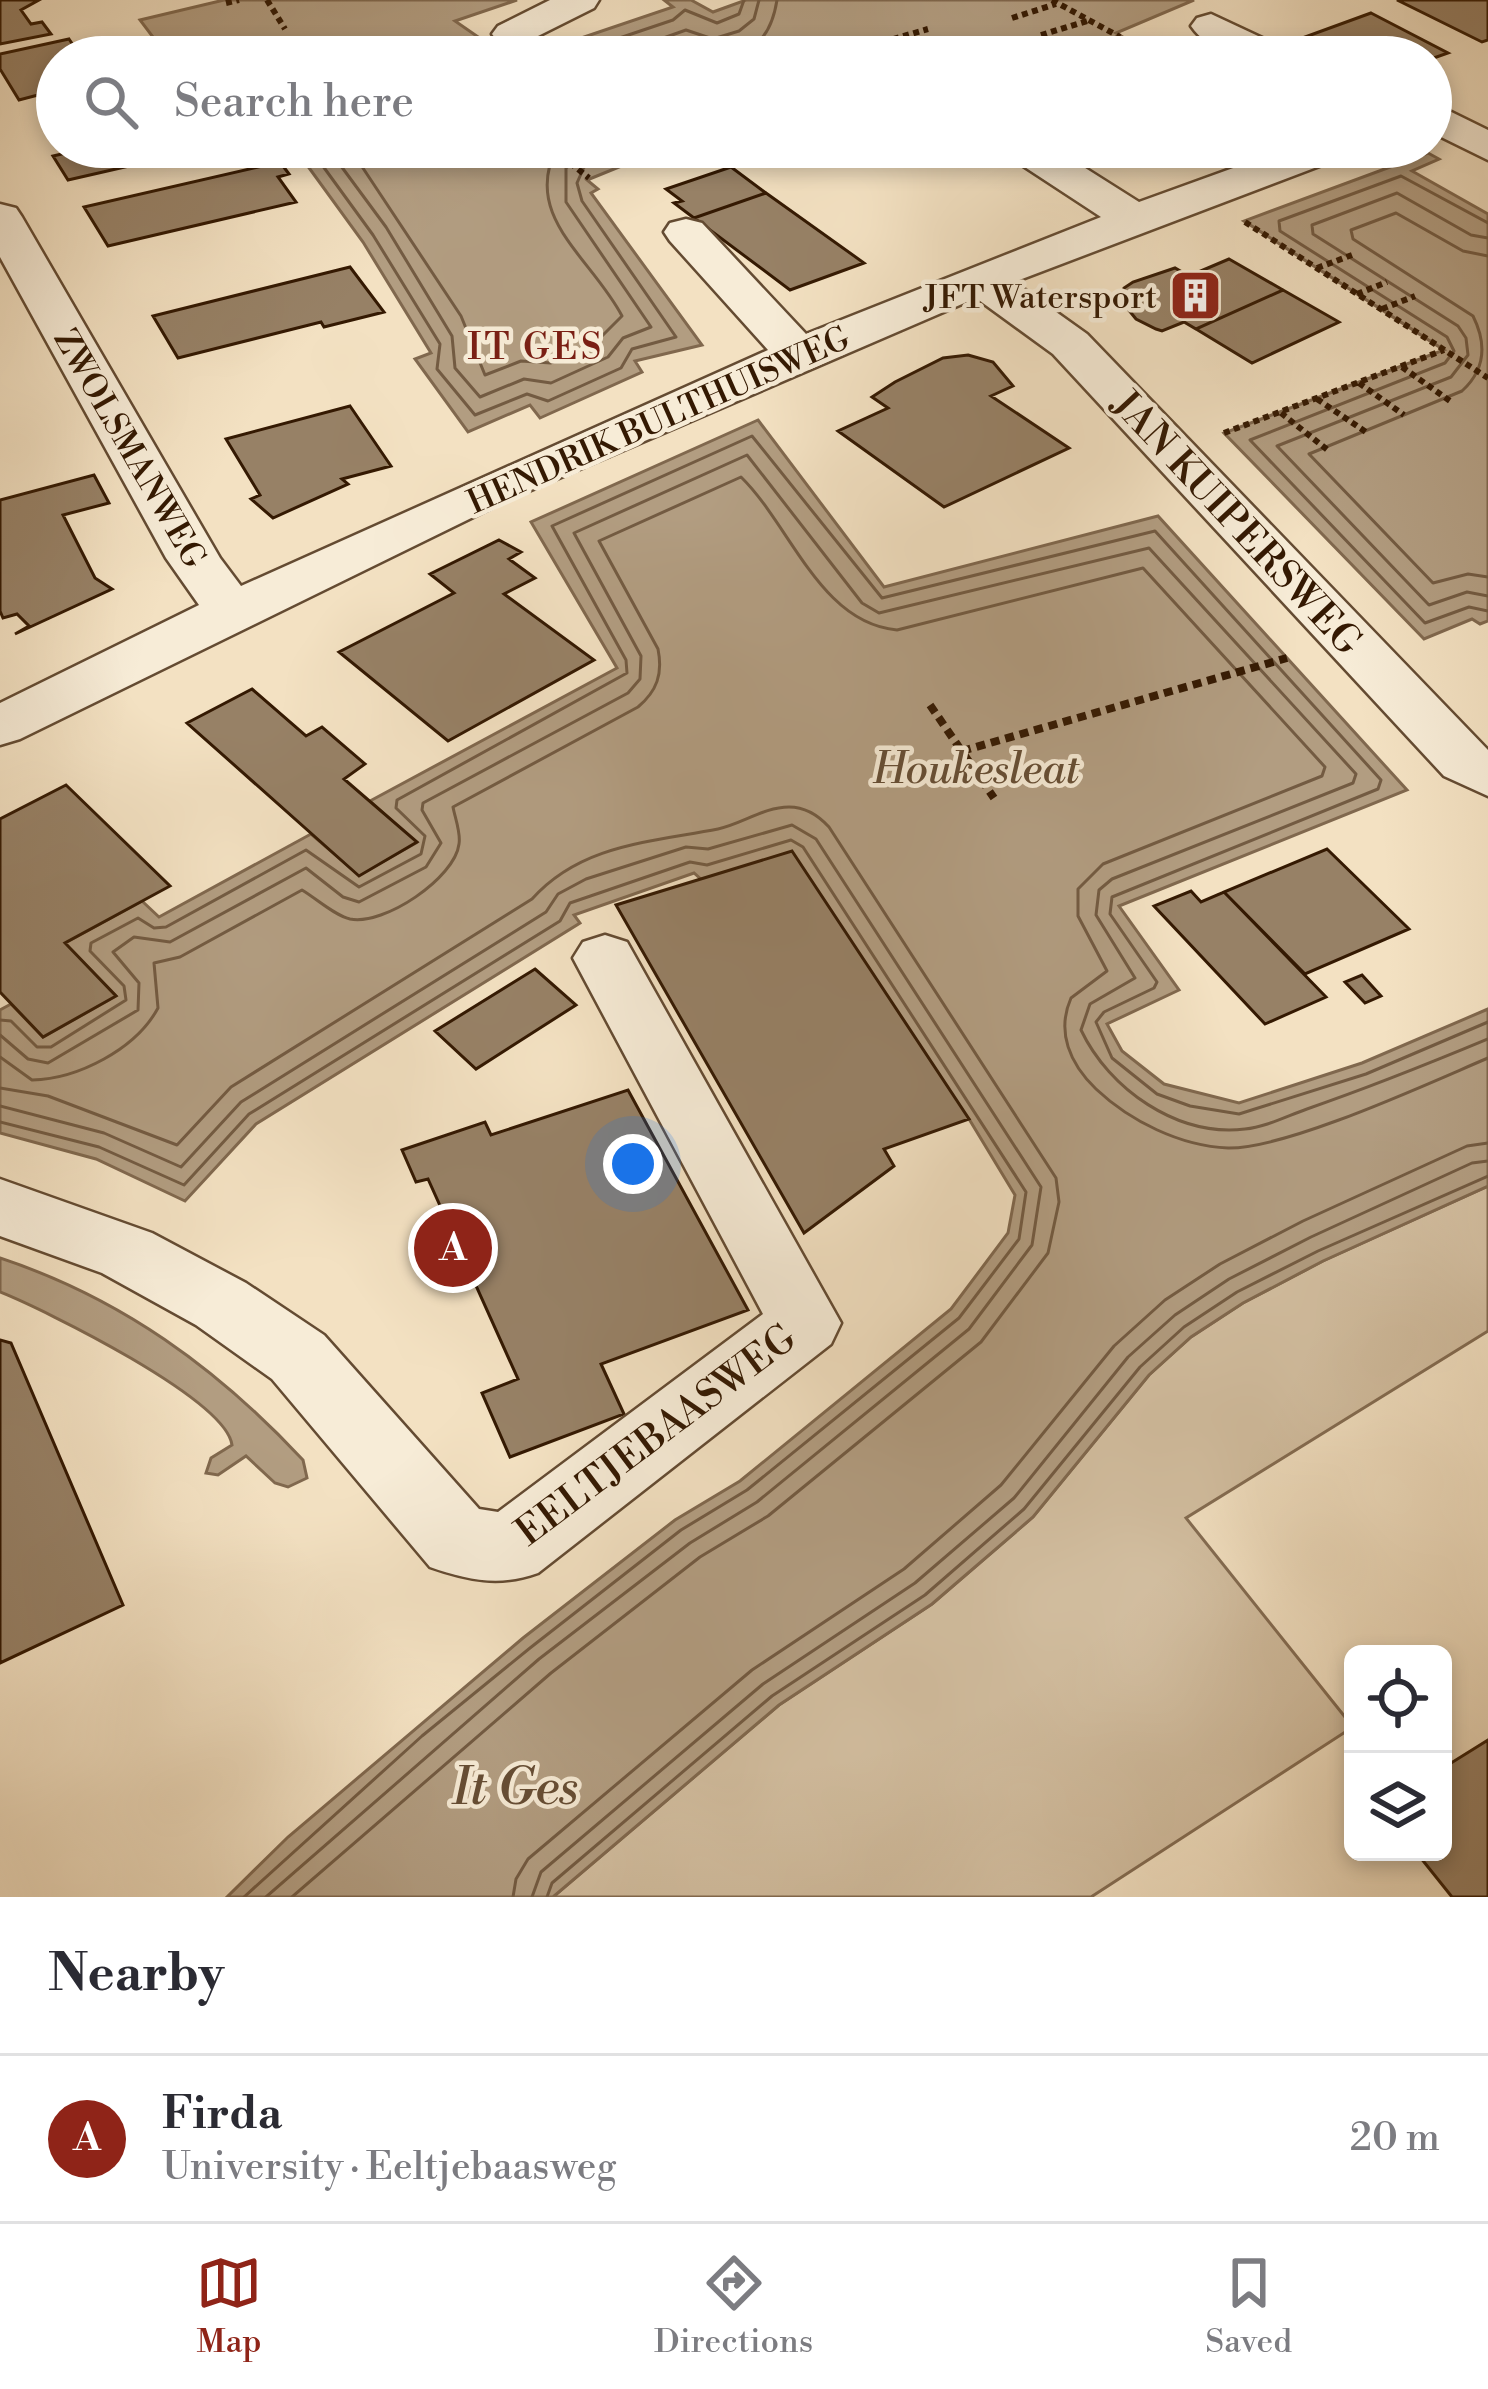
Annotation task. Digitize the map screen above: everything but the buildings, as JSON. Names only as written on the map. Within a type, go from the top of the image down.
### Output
[{"type":"street","points":[[512,34],[580,0]]},
{"type":"street","points":[[1211,26],[1230,36]]},
{"type":"street","points":[[1452,115],[1488,147]]},
{"type":"street","points":[[1056,168],[1136,220]]},
{"type":"street","name":"HENDRIK BULTHUISWEG","points":[[0,726],[235,609],[631,428],[979,279],[1274,168]]},
{"type":"street","name":"ZWOLSMANWEG","points":[[0,217],[193,558],[210,586],[235,609]]},
{"type":"street","points":[[686,232],[801,357]]},
{"type":"street","name":"JAN KUIPERSWEG","points":[[979,279],[1070,344],[1466,762],[1488,776]]},
{"type":"street","name":"EELTJEBAASWEG","points":[[0,1207],[128,1253],[221,1304],[298,1357],[458,1542],[510,1548],[805,1323],[605,958]]},
{"type":"path","points":[[226,3],[239,0]]},
{"type":"path","points":[[267,0],[285,29]]},
{"type":"path","points":[[1012,18],[1054,2],[1118,36]]},
{"type":"path","points":[[1041,35],[1088,20]]},
{"type":"path","points":[[903,36],[928,28]]},
{"type":"path","points":[[577,168],[590,178]]},
{"type":"path","points":[[1244,221],[1488,378]]},
{"type":"path","points":[[1316,269],[1352,255]]},
{"type":"path","points":[[1355,294],[1387,281]]},
{"type":"path","points":[[1381,310],[1415,296]]},
{"type":"path","points":[[1224,433],[1445,350]]},
{"type":"path","points":[[1474,369],[1488,363]]},
{"type":"path","points":[[1402,367],[1450,401]]},
{"type":"path","points":[[1359,383],[1404,416]]},
{"type":"path","points":[[1317,399],[1366,432]]},
{"type":"path","points":[[1280,412],[1330,452]]},
{"type":"path","points":[[962,751],[1287,658]]},
{"type":"path","points":[[930,704],[994,798]]},
{"type":"shaded area","points":[[1488,1186],[1488,1331],[1186,1518],[1344,1716],[1344,1733],[1091,1897],[553,1897],[779,1705],[932,1604],[1033,1517],[1149,1375],[1191,1337],[1323,1261]]},
{"type":"water","points":[[224,0],[517,0],[455,21],[477,36],[152,36],[140,20]]},
{"type":"water","points":[[664,0],[691,0],[713,12],[746,0],[1194,0],[1116,33],[1121,36],[587,36],[673,7]]},
{"type":"water","points":[[309,168],[616,168],[587,180],[598,189],[591,193],[702,345],[635,361],[642,372],[540,418],[530,405],[468,432],[415,359],[431,353],[363,242]]},
{"type":"water","points":[[1387,168],[1419,168],[1412,171],[1488,214],[1488,621],[1480,624],[1472,619],[1424,639],[1224,433],[1444,350],[1244,221]]},
{"type":"water","name":"Houkesleat","points":[[758,420],[884,587],[1158,516],[1407,790],[1119,906],[1179,990],[1107,1024],[1122,1051],[1164,1084],[1239,1103],[1362,1063],[1488,1009],[1488,1186],[1323,1261],[1191,1337],[1149,1375],[1033,1517],[932,1604],[779,1705],[553,1897],[227,1897],[288,1837],[523,1638],[675,1520],[740,1481],[951,1309],[1008,1233],[1015,1195],[969,1119],[694,873],[574,915],[580,923],[256,1124],[185,1201],[96,1159],[0,1133],[0,1010],[11,1004],[43,1037],[116,996],[65,943],[142,901],[159,917],[311,834],[359,875],[416,843],[370,801],[617,668],[531,522]]},
{"type":"water","points":[[0,1258],[86,1294],[165,1339],[270,1427],[303,1460],[307,1478],[288,1487],[275,1483],[246,1456],[218,1475],[206,1473],[211,1458],[232,1445],[222,1426],[200,1404],[131,1358],[0,1292]]},
{"type":"place","name":"JFT Watersport","points":[[1196,296]]},
{"type":"place","name":"Firda","points":[[453,1248]]},
{"type":"district","name":"IT GES","points":[[536,346]]},
{"type":"water label","name":"It Ges","points":[[515,1786]]}]
